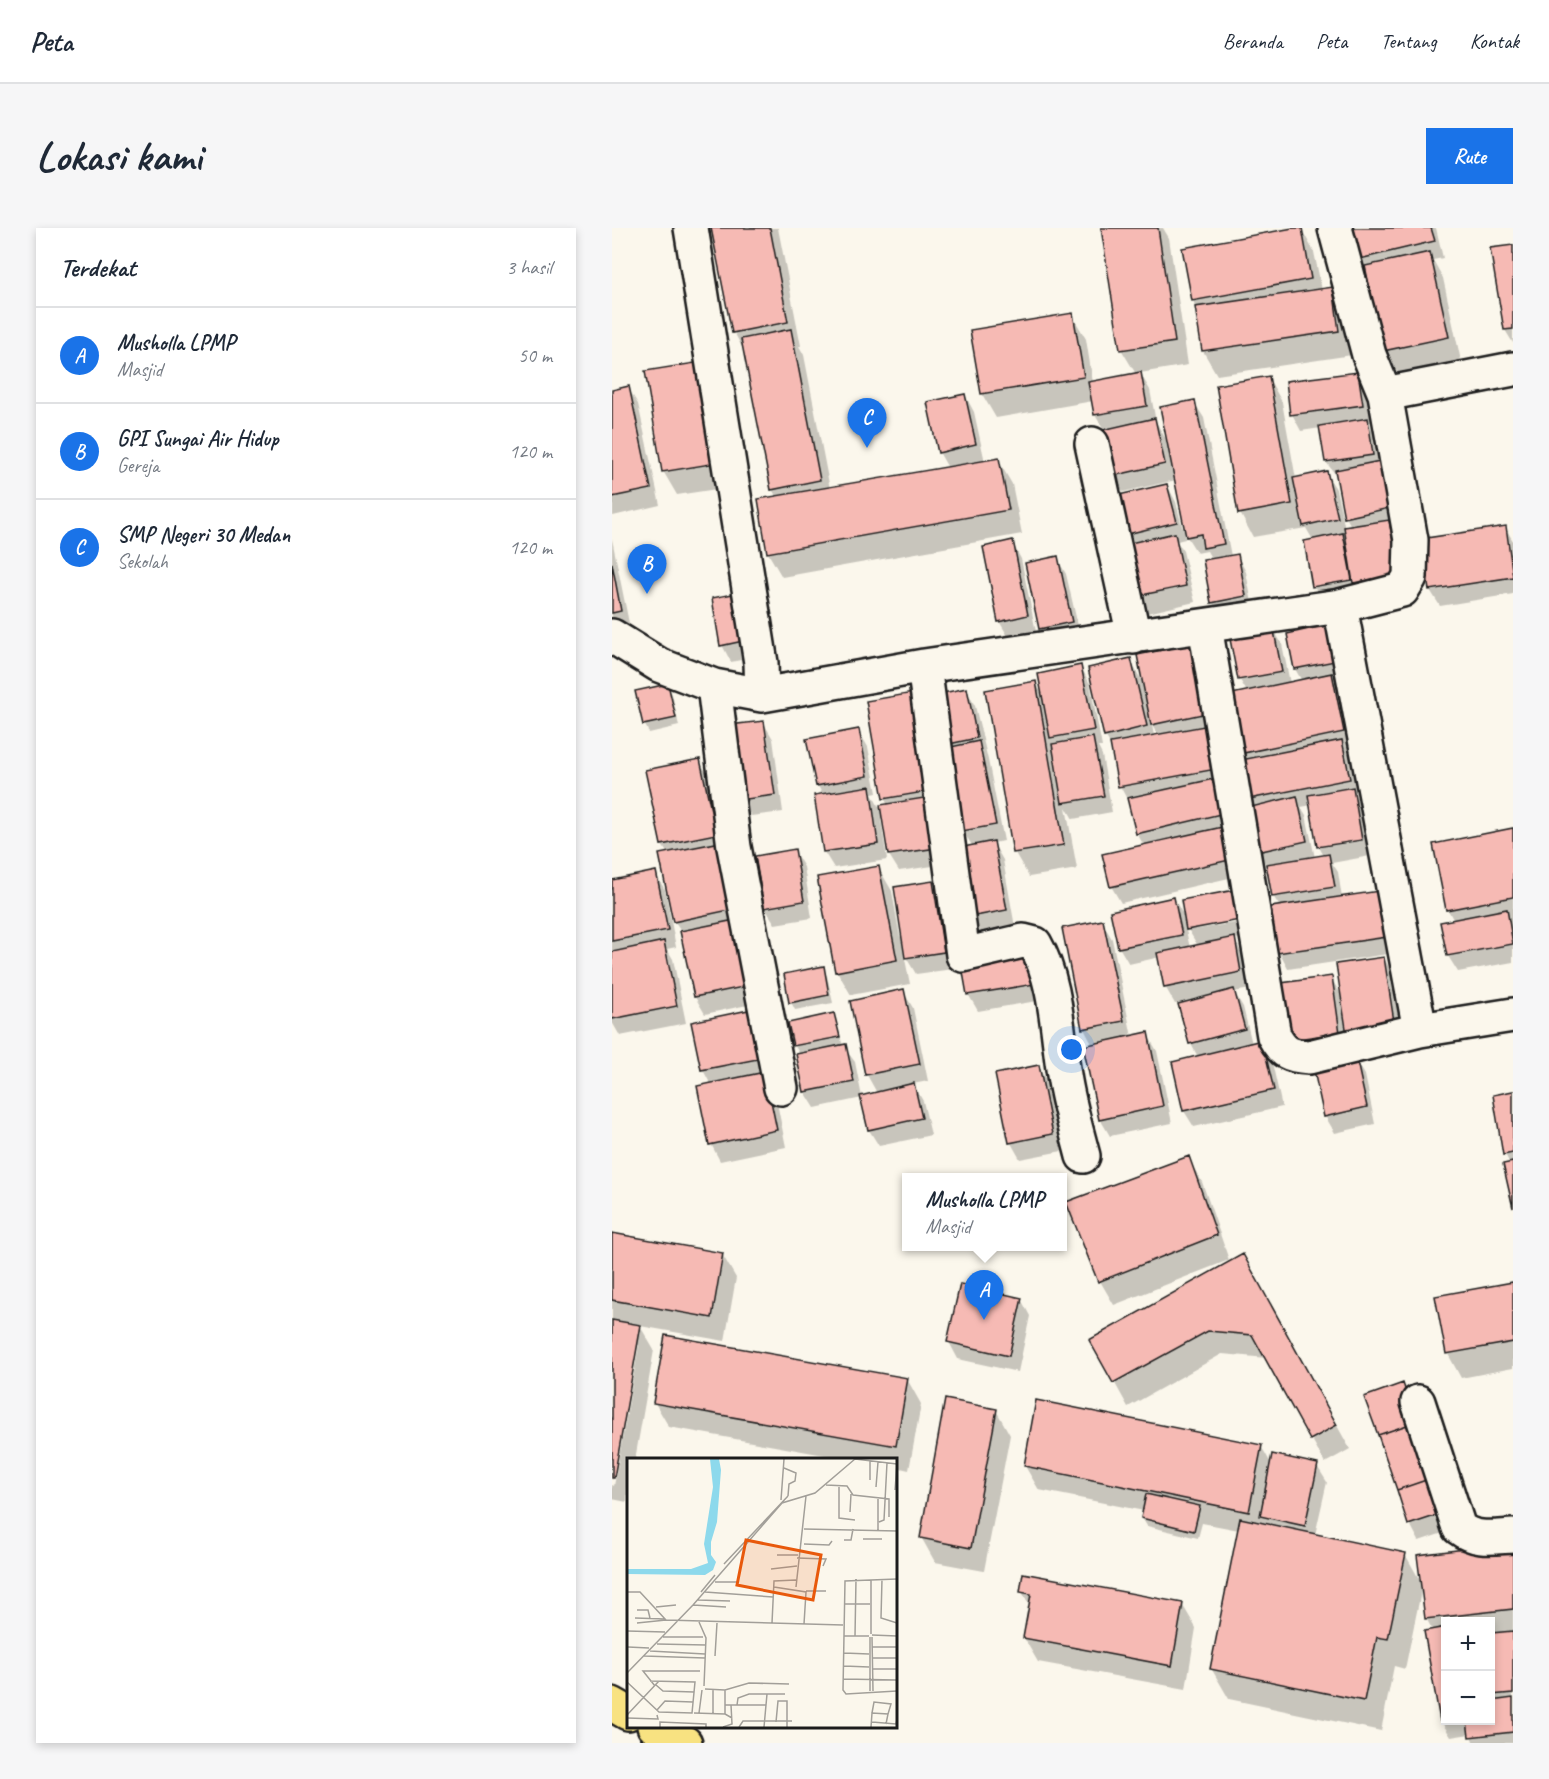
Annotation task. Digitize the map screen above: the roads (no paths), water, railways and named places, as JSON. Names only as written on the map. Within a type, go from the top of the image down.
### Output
[{"type":"main road","points":[[612,1704],[627,1712]]},
{"type":"main road","points":[[658,1728],[685,1743]]},
{"type":"street","points":[[691,228],[761,663],[762,696]]},
{"type":"street","points":[[612,636],[659,665],[714,686],[762,696],[924,666],[1340,606],[1402,590],[1410,577],[1411,540],[1385,394],[1369,355],[1335,228]]},
{"type":"street","points":[[1385,394],[1513,369]]},
{"type":"street","points":[[1092,444],[1134,637]]},
{"type":"street","points":[[1340,606],[1420,1030]]},
{"type":"street","points":[[1205,626],[1274,1036],[1281,1051],[1293,1056],[1309,1057],[1420,1030],[1513,1015]]},
{"type":"street","points":[[924,666],[963,955],[1023,941],[1035,944],[1043,958],[1064,1078],[1083,1156]]},
{"type":"street","points":[[714,686],[734,847],[780,1088]]},
{"type":"street","points":[[1418,1402],[1460,1528],[1469,1536],[1482,1538],[1513,1536]]},
{"type":"place","name":"SMP Negeri 30 Medan","points":[[867,448]]},
{"type":"place","name":"GPI Sungai Air Hidup","points":[[647,594]]},
{"type":"place","name":"Musholla LPMP","points":[[984,1320]]}]
